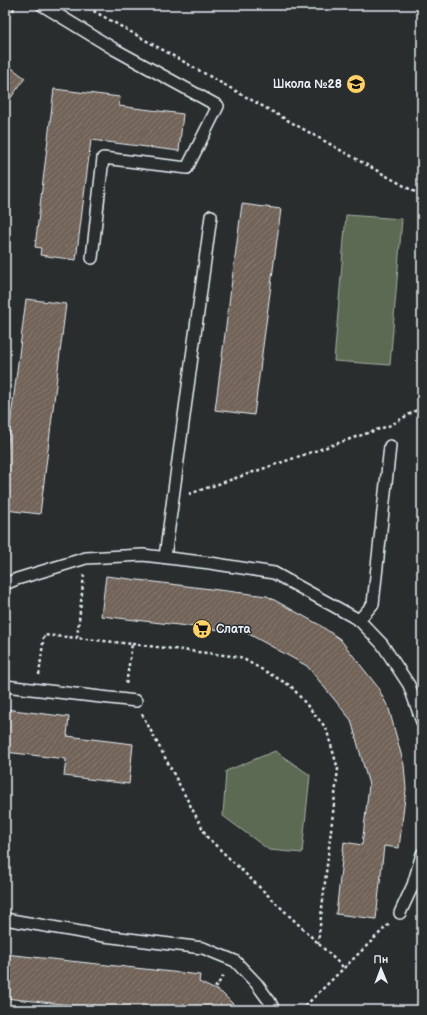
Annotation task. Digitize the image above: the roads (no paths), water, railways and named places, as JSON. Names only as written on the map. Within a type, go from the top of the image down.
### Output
[{"type":"lane","points":[[42,5],[114,49],[218,106],[187,168],[103,158],[92,258]]},
{"type":"lane","points":[[165,557],[211,216]]},
{"type":"lane","points":[[360,620],[373,604],[390,446]]},
{"type":"lane","points":[[5,584],[86,558],[143,555],[274,573],[360,620],[382,644],[409,685],[422,722]]},
{"type":"lane","points":[[5,686],[136,701]]},
{"type":"lane","points":[[400,913],[414,885],[422,854]]},
{"type":"lane","points":[[5,919],[104,936],[203,948],[234,961],[256,983],[274,1010]]},
{"type":"place","name":"Школа №28","points":[[356,84]]},
{"type":"place","name":"Слата","points":[[202,629]]}]
